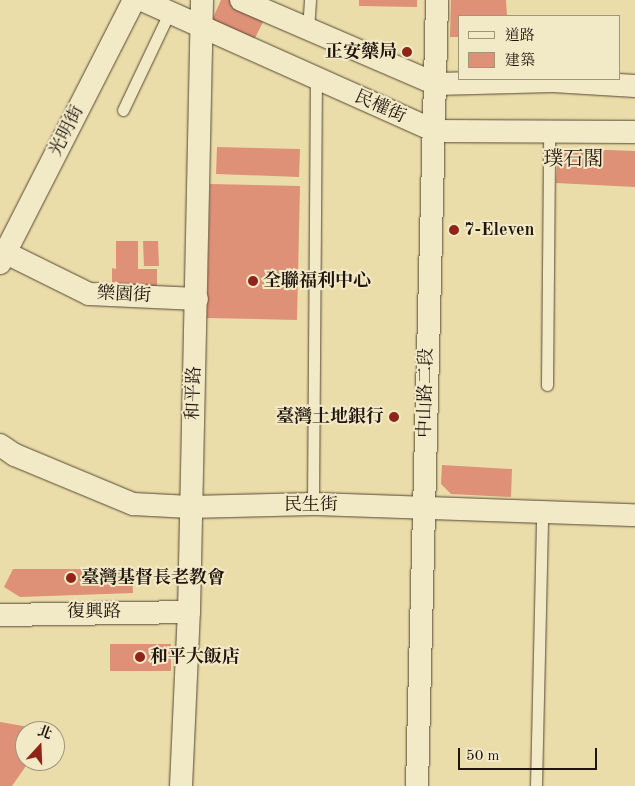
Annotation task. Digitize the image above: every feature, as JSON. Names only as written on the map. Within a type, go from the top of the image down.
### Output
[{"type":"street","name":"光明街","points":[[2,255],[134,0]]},
{"type":"street","name":"民權街","points":[[142,0],[201,29],[435,131],[635,132]]},
{"type":"street","name":"和平路","points":[[181,786],[179,670],[189,612],[202,0]]},
{"type":"street","points":[[242,0],[436,84],[553,81],[635,86]]},
{"type":"street","name":"中山路二段","points":[[417,786],[437,0]]},
{"type":"street","name":"樂園街","points":[[2,255],[89,294],[197,299]]},
{"type":"street","name":"民生街","points":[[0,445],[15,455],[133,504],[190,507],[312,504],[542,514],[635,515]]},
{"type":"street","name":"復興路","points":[[1,621],[38,612],[189,612]]},
{"type":"lane","points":[[308,29],[310,0]]},
{"type":"lane","points":[[123,110],[169,13]]},
{"type":"lane","points":[[312,504],[316,78]]},
{"type":"lane","points":[[547,385],[549,133]]},
{"type":"lane","points":[[536,786],[542,514]]},
{"type":"building","points":[[221,0],[232,0],[266,16],[254,40],[212,20]]},
{"type":"building","points":[[359,0],[417,0],[417,7],[359,6]]},
{"type":"building","points":[[451,0],[506,0],[507,15],[458,15],[458,37],[450,37]]},
{"type":"building","points":[[217,147],[300,149],[299,177],[216,174]]},
{"type":"building","points":[[558,148],[635,151],[635,187],[556,183]]},
{"type":"building","name":"全聯福利中心","points":[[210,184],[300,186],[297,320],[207,318]]},
{"type":"building","points":[[116,241],[138,241],[138,269],[157,269],[157,286],[112,286],[112,268],[116,269]]},
{"type":"building","points":[[143,241],[158,241],[159,266],[144,266]]},
{"type":"building","points":[[442,465],[512,469],[511,497],[451,494],[441,484]]},
{"type":"building","name":"臺灣基督長老教會","points":[[13,569],[132,569],[133,593],[20,597],[4,587]]},
{"type":"building","name":"和平大飯店","points":[[110,644],[171,644],[171,671],[110,671]]},
{"type":"building","points":[[0,722],[15,725],[15,771],[22,771],[12,786],[0,786]]},
{"type":"place","name":"正安藥局","points":[[407,52]]},
{"type":"place","name":"7-Eleven","points":[[454,230]]},
{"type":"place","name":"全聯福利中心","points":[[253,281]]},
{"type":"place","name":"臺灣土地銀行","points":[[394,417]]},
{"type":"place","name":"臺灣基督長老教會","points":[[71,578]]},
{"type":"place","name":"和平大飯店","points":[[140,657]]},
{"type":"district","name":"璞石閣","points":[[573,160]]}]
